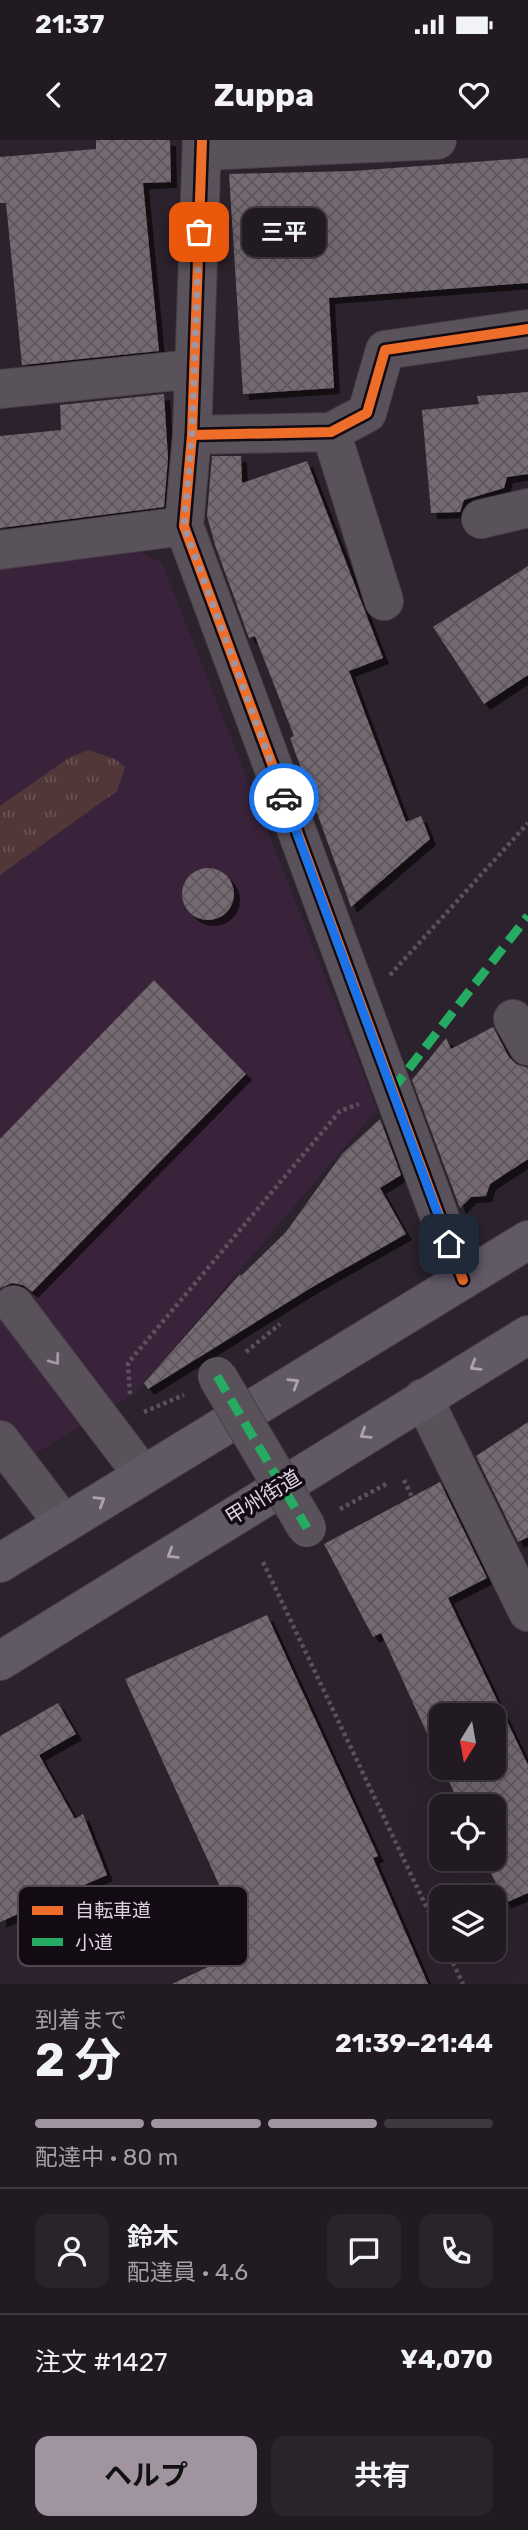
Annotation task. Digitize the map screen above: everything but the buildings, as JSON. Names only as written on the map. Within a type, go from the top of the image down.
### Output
[{"type":"highway","points":[[0,1563],[528,1240]]},
{"type":"highway","name":"甲州街道","points":[[0,1661],[528,1335]]},
{"type":"street","points":[[437,140],[202,145],[192,435],[184,526],[463,1280]]},
{"type":"street","points":[[192,435],[331,432],[367,413],[385,350],[528,329]]},
{"type":"street","points":[[0,389],[194,369]]},
{"type":"street","points":[[331,432],[384,601]]},
{"type":"street","points":[[481,519],[528,508]]},
{"type":"street","points":[[0,550],[184,526]]},
{"type":"street","points":[[14,1306],[143,1475]]},
{"type":"street","points":[[217,1376],[307,1528]]},
{"type":"street","points":[[423,1398],[528,1612]]},
{"type":"street","points":[[0,1440],[64,1524]]},
{"type":"path","points":[[362,1007],[528,822]]},
{"type":"path","points":[[131,1401],[128,1363],[340,1111],[393,1090]]},
{"type":"path","points":[[153,1410],[183,1395]]},
{"type":"path","points":[[404,1480],[414,1499]]},
{"type":"path","points":[[346,1505],[388,1483]]},
{"type":"path","points":[[262,1562],[429,1913]]},
{"type":"path","points":[[453,1962],[463,1984]]},
{"type":"shaded area","points":[[124,544],[162,563],[377,1109],[134,1394],[0,1475],[0,561]]},
{"type":"green space","points":[[89,750],[115,759],[125,767],[117,791],[0,875],[0,806],[70,757]]},
{"type":"marked path","points":[[392,1090],[528,916]]},
{"type":"marked path","points":[[217,1376],[307,1528]]},
{"type":"cycle path","points":[[202,140],[192,435],[184,526],[463,1280]]},
{"type":"cycle path","points":[[192,435],[331,432],[367,413],[385,350],[528,329]]},
{"type":"way so far","points":[[199,232],[192,435],[184,526],[284,798]]},
{"type":"place","name":"三平","points":[[199,232]]},
{"type":"route","points":[[284,798],[449,1244]]}]
